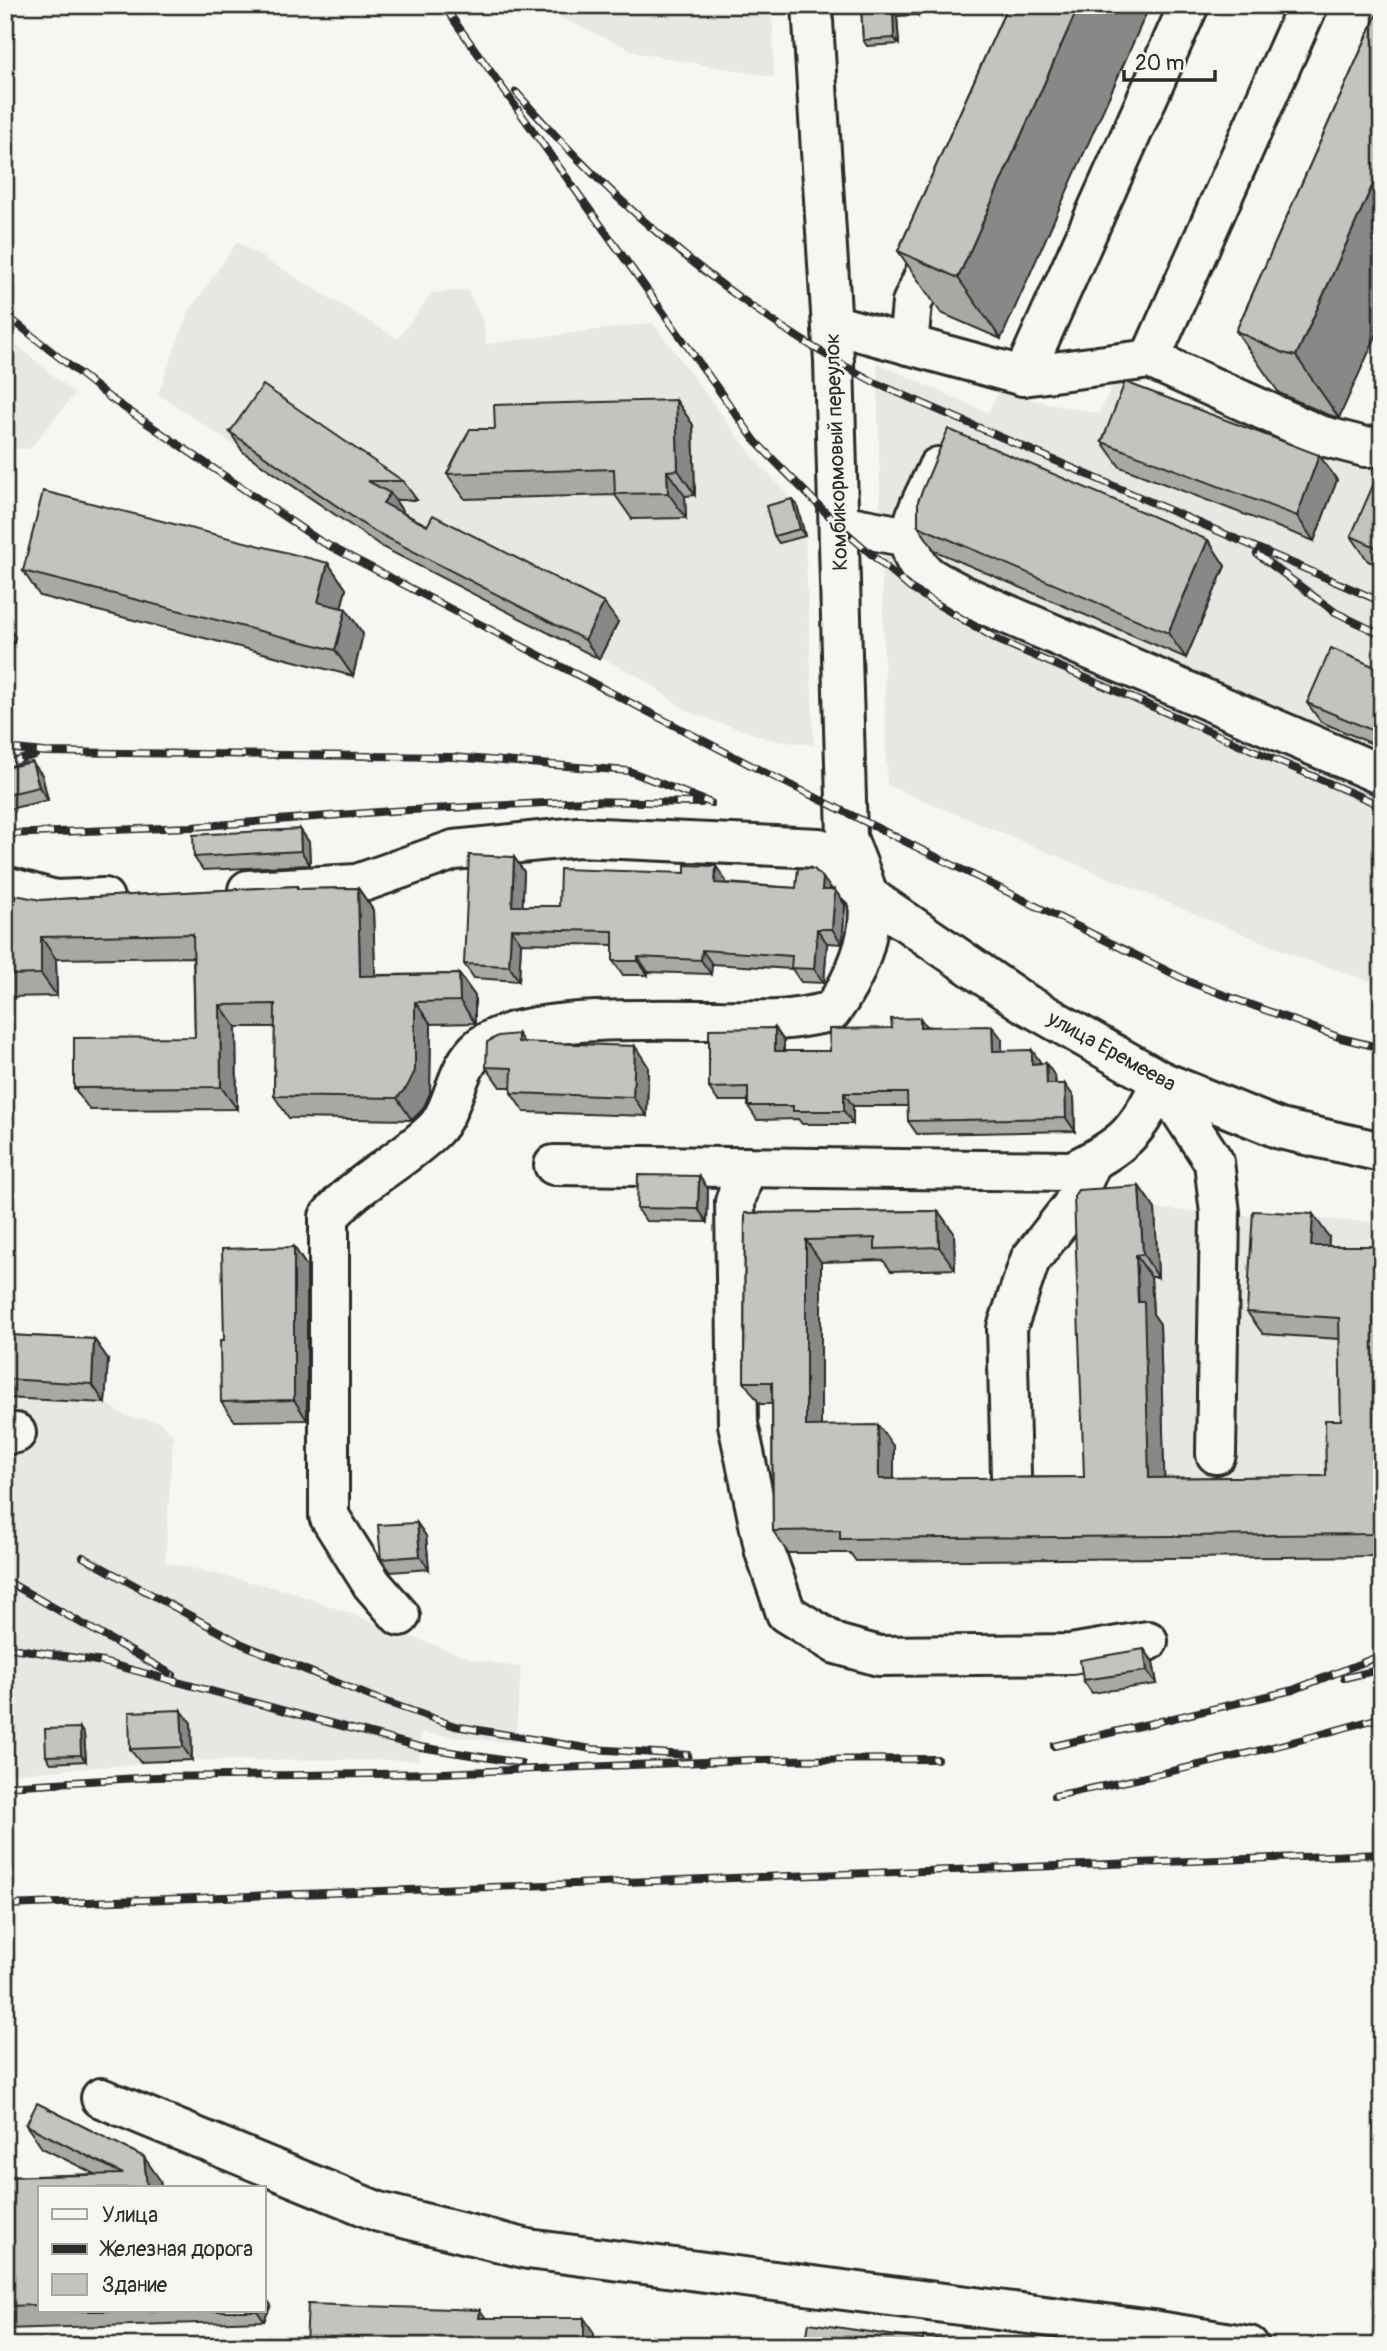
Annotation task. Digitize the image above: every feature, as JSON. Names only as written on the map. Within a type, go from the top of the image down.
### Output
[{"type":"street","name":"Комбикормовый переулок","points":[[400,1616],[372,1584],[329,1516],[329,1217],[345,1197],[392,1166],[442,1122],[455,1083],[480,1047],[518,1029],[573,1022],[781,1020],[831,1012],[849,987],[867,931],[867,895],[847,837],[832,324],[812,5]]},
{"type":"street","points":[[1023,376],[1189,5]]},
{"type":"street","points":[[1150,359],[1308,5]]},
{"type":"street","points":[[908,345],[912,303],[956,204]]},
{"type":"street","points":[[832,324],[1023,376],[1150,359],[1319,435],[1365,447],[1382,446]]},
{"type":"street","points":[[941,459],[908,537],[912,556],[926,574],[960,594],[1382,775]]},
{"type":"street","points":[[839,524],[908,537]]},
{"type":"street","name":"улица Еремеева","points":[[206,892],[358,884],[454,850],[578,837],[819,848],[867,895],[1021,1001],[1161,1081],[1280,1129],[1382,1152]]},
{"type":"street","points":[[5,886],[55,900],[137,896]]},
{"type":"street","points":[[554,1165],[1072,1171],[1113,1151],[1146,1115],[1161,1081]]},
{"type":"street","points":[[1161,1081],[1214,1162],[1220,1213],[1216,1454]]},
{"type":"street","points":[[1011,1475],[1007,1328],[1031,1260],[1072,1206],[1092,1161]]},
{"type":"street","points":[[746,1167],[735,1202],[738,1424],[765,1552],[786,1613],[836,1644],[878,1656],[1071,1654],[1148,1641]]},
{"type":"street","points":[[101,2098],[379,2212],[528,2249],[1152,2330],[1249,2346]]},
{"type":"shaded area","points":[[558,5],[772,5],[774,77],[638,53],[561,18]]},
{"type":"shaded area","points":[[237,242],[398,339],[432,293],[468,290],[483,323],[486,344],[653,323],[753,457],[797,505],[805,536],[814,745],[772,740],[689,712],[640,677],[401,557],[158,394],[188,313]]},
{"type":"shaded area","points":[[5,335],[75,394],[29,449],[5,448]]},
{"type":"shaded area","points":[[877,363],[988,413],[998,392],[1099,414],[1115,378],[1357,469],[1382,465],[1382,985],[1301,958],[887,785]]},
{"type":"shaded area","points":[[1155,1209],[1382,1223],[1382,1556],[1124,1558],[1132,1210]]},
{"type":"shaded area","points":[[5,1353],[108,1359],[106,1403],[126,1416],[160,1422],[173,1435],[165,1562],[289,1591],[472,1659],[521,1668],[515,1743],[421,1733],[419,1760],[192,1760],[5,1774]]},
{"type":"building","points":[[861,5],[913,5],[913,8],[893,10],[894,38],[863,40]]},
{"type":"building","points":[[1008,5],[1079,5],[958,278],[898,251]]},
{"type":"building","points":[[1381,5],[1382,164],[1296,356],[1283,353],[1236,331]]},
{"type":"building","points":[[1125,382],[1319,455],[1297,516],[1102,442]]},
{"type":"building","points":[[263,385],[403,481],[368,481],[390,493],[383,503],[427,526],[433,515],[604,603],[585,640],[370,529],[230,432]]},
{"type":"building","points":[[676,400],[678,470],[667,471],[668,493],[615,494],[614,469],[447,474],[470,429],[495,429],[494,405]]},
{"type":"building","points":[[948,429],[1208,540],[1168,633],[918,526],[918,501]]},
{"type":"building","points":[[1374,483],[1382,486],[1382,550],[1351,536]]},
{"type":"building","points":[[43,491],[328,563],[318,602],[346,609],[335,650],[23,571]]},
{"type":"building","points":[[792,499],[800,529],[774,536],[766,506]]},
{"type":"building","points":[[1331,648],[1382,670],[1381,734],[1307,703]]},
{"type":"building","points":[[32,762],[39,787],[5,795],[5,768]]},
{"type":"building","points":[[300,829],[301,851],[194,857],[193,835]]},
{"type":"building","points":[[469,855],[514,857],[512,906],[559,906],[560,869],[685,873],[685,865],[716,866],[715,883],[796,888],[798,868],[814,869],[823,878],[822,890],[835,890],[832,929],[817,929],[814,969],[791,968],[792,956],[702,950],[701,960],[638,957],[638,961],[613,961],[613,931],[511,929],[509,966],[464,964]]},
{"type":"building","points":[[297,886],[297,889],[358,888],[360,976],[459,974],[460,1001],[415,1002],[415,1071],[407,1087],[397,1098],[274,1096],[275,1004],[220,1005],[221,1087],[74,1088],[74,1038],[195,1037],[193,934],[41,937],[41,974],[5,975],[5,899],[16,899],[15,895],[41,900]]},
{"type":"building","points":[[920,1018],[920,1027],[992,1026],[993,1051],[1032,1050],[1032,1064],[1046,1063],[1047,1084],[1065,1084],[1066,1118],[908,1121],[907,1093],[844,1093],[844,1111],[793,1111],[793,1106],[748,1106],[748,1087],[709,1088],[709,1029],[775,1028],[775,1051],[830,1051],[829,1029],[892,1028],[891,1019]]},
{"type":"building","points":[[518,1034],[518,1042],[635,1046],[633,1097],[511,1093],[512,1068],[486,1067],[487,1042],[498,1036]]},
{"type":"building","points":[[638,1175],[699,1176],[698,1209],[637,1208]]},
{"type":"building","points":[[1139,1186],[1143,1254],[1136,1255],[1138,1302],[1144,1302],[1149,1478],[1326,1476],[1325,1420],[1341,1420],[1339,1318],[1247,1312],[1253,1211],[1313,1214],[1311,1246],[1382,1246],[1382,1534],[840,1539],[840,1530],[773,1531],[772,1382],[744,1382],[745,1213],[938,1211],[939,1247],[875,1249],[875,1238],[806,1240],[806,1426],[878,1425],[879,1479],[1084,1477],[1074,1196],[1078,1190]]},
{"type":"building","points":[[294,1247],[294,1400],[221,1402],[220,1340],[224,1340],[222,1249]]},
{"type":"building","points":[[5,1335],[94,1339],[92,1384],[5,1379]]},
{"type":"building","points":[[417,1523],[420,1556],[381,1559],[378,1525]]},
{"type":"building","points":[[1144,1649],[1147,1671],[1083,1680],[1080,1660]]},
{"type":"building","points":[[181,1710],[183,1747],[130,1749],[129,1712]]},
{"type":"building","points":[[80,1728],[81,1755],[46,1756],[45,1729]]},
{"type":"building","points":[[37,2103],[144,2157],[147,2186],[38,2186],[38,2305],[5,2306],[5,2177],[123,2174],[26,2125]]},
{"type":"building","points":[[308,2304],[480,2310],[479,2318],[584,2318],[584,2346],[306,2346]]},
{"type":"building","points":[[809,2323],[923,2340],[923,2337],[993,2346],[805,2346]]},
{"type":"railway","points":[[443,5],[756,442],[840,527],[910,588],[998,640],[1382,806]]},
{"type":"railway","points":[[516,92],[596,177],[639,217],[730,291],[827,356],[878,384],[1382,602]]},
{"type":"railway","points":[[5,314],[110,398],[320,541],[760,770],[1192,983],[1341,1038],[1382,1048]]},
{"type":"railway","points":[[1257,554],[1335,612],[1382,635]]},
{"type":"railway","points":[[5,748],[45,752],[453,757],[629,771],[711,803]]},
{"type":"railway","points":[[5,764],[35,755]]},
{"type":"railway","points":[[5,834],[191,827],[391,811],[584,801],[701,803]]},
{"type":"railway","points":[[83,1557],[242,1644],[372,1697],[455,1726],[592,1749],[688,1755]]},
{"type":"railway","points":[[5,1580],[173,1675]]},
{"type":"railway","points":[[5,1647],[103,1662],[420,1747],[521,1763]]},
{"type":"railway","points":[[1054,1746],[1293,1690],[1382,1655]]},
{"type":"railway","points":[[1344,1678],[1382,1669]]},
{"type":"railway","points":[[1054,1796],[1219,1760],[1382,1717]]},
{"type":"railway","points":[[5,1786],[155,1777],[443,1773],[751,1760],[937,1759]]},
{"type":"railway","points":[[5,1905],[1382,1854]]}]
